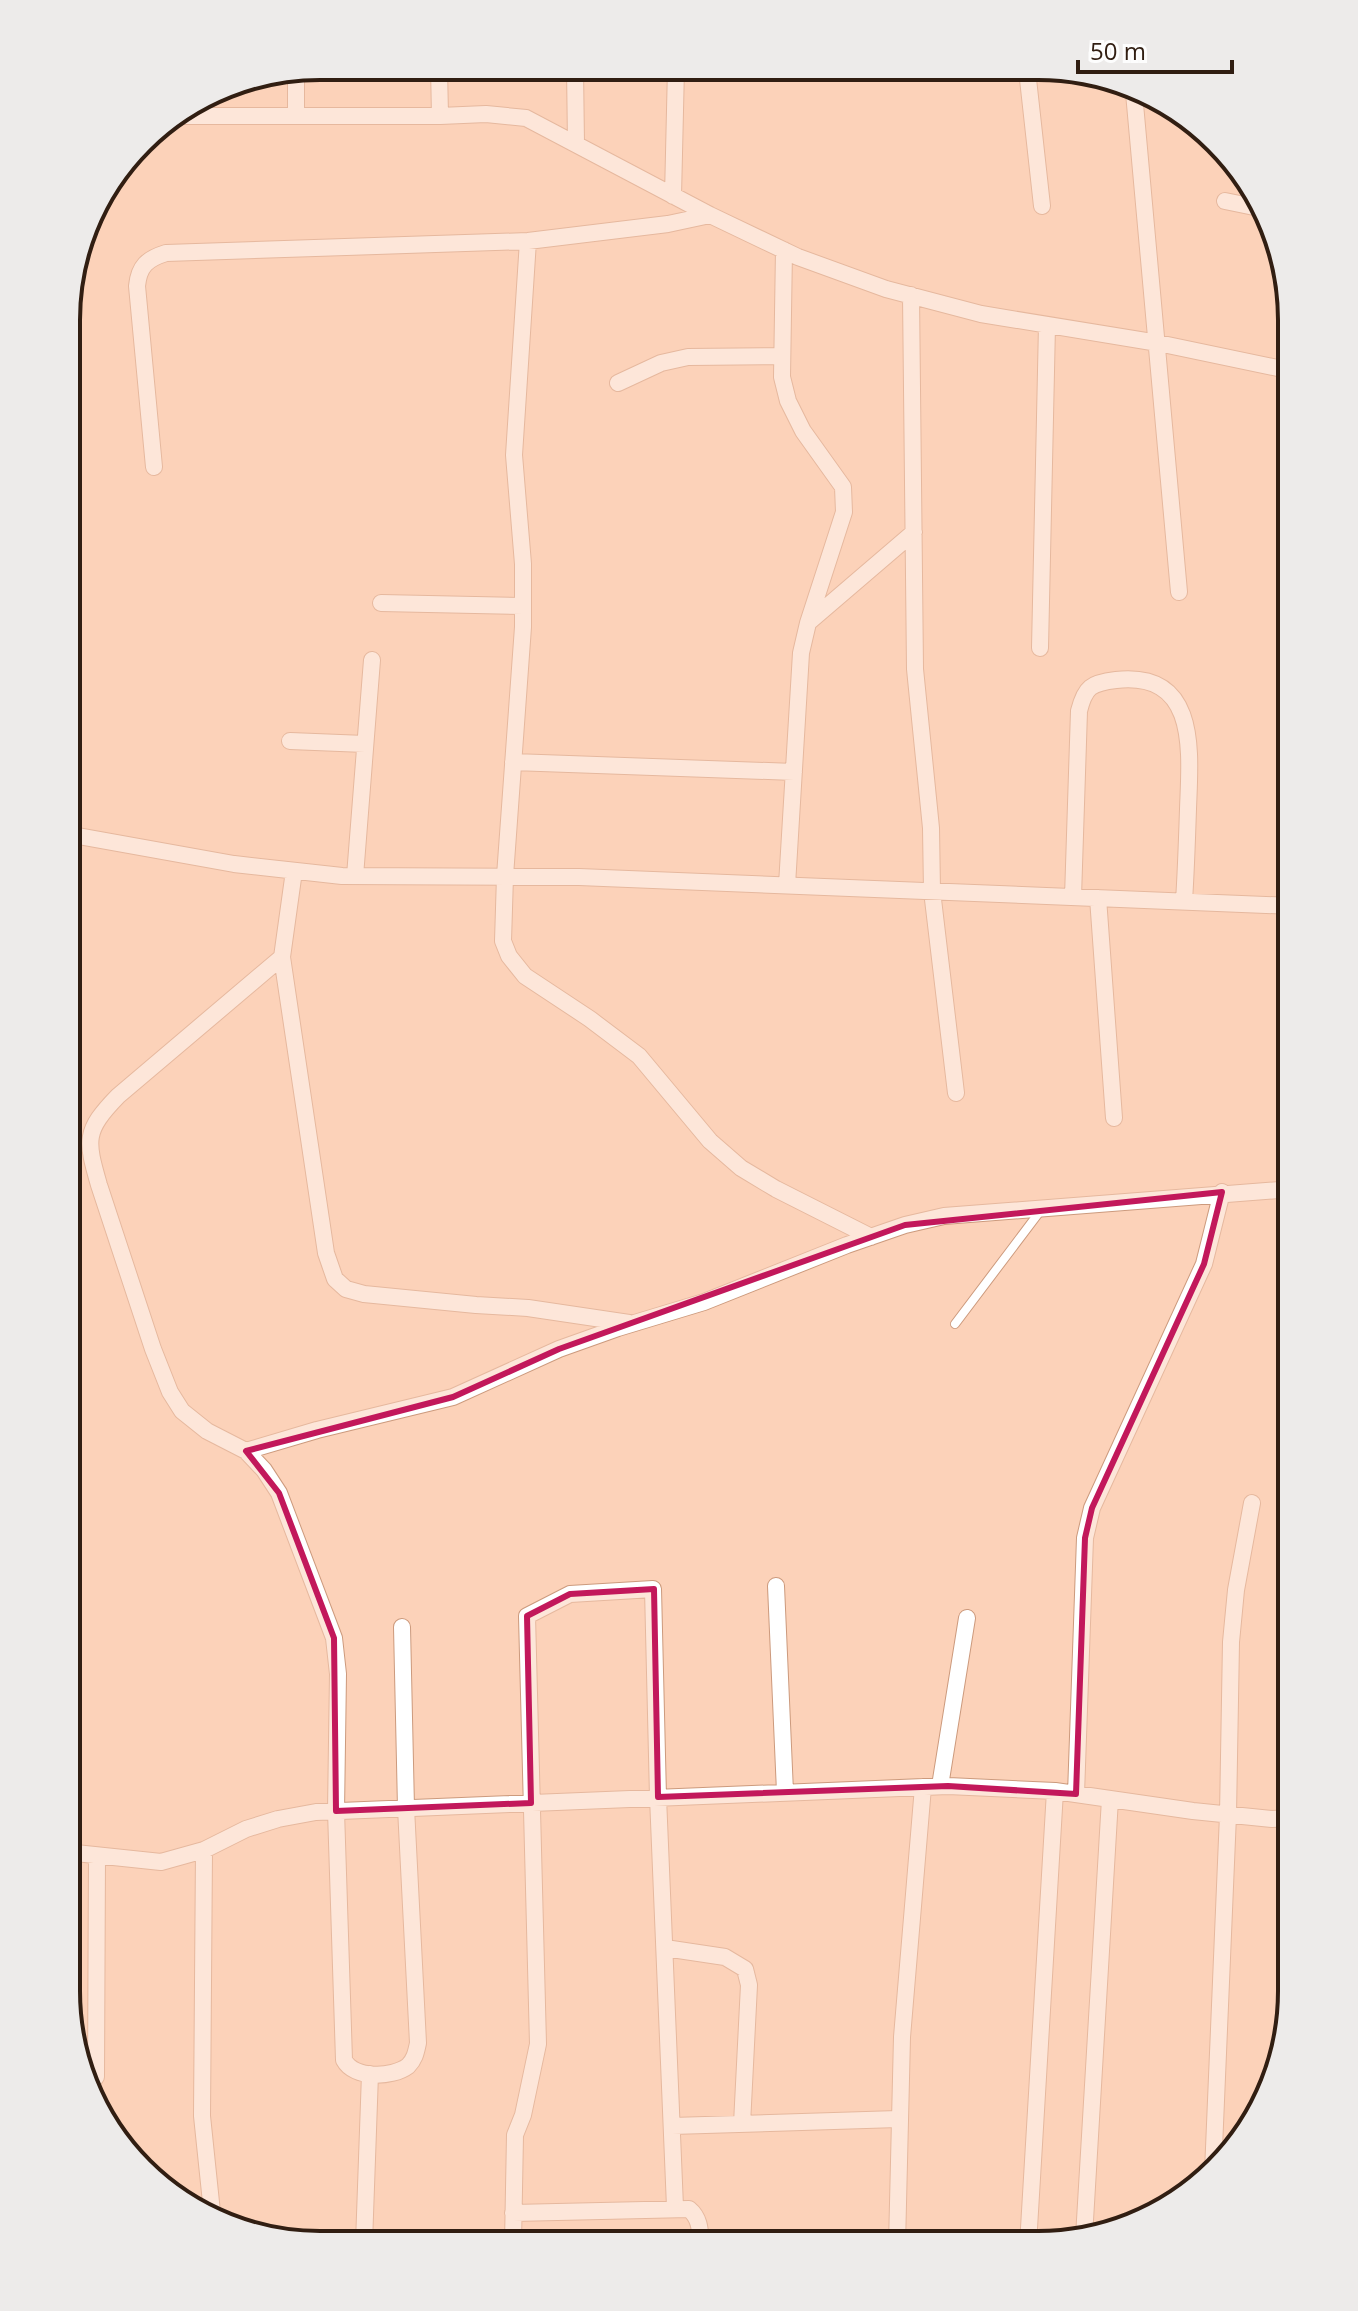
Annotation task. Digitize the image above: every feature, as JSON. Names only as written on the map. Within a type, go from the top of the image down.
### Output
[{"type":"street","points":[[673,196],[676,80]]},
{"type":"street","points":[[1028,80],[1042,206]]},
{"type":"street","points":[[439,81],[440,116]]},
{"type":"street","points":[[575,81],[576,144]]},
{"type":"street","points":[[296,82],[296,116]]},
{"type":"street","points":[[1135,101],[1179,592]]},
{"type":"street","points":[[193,116],[486,114],[526,118],[710,215],[784,250],[886,289],[981,314],[1158,343],[1278,368]]},
{"type":"street","points":[[1225,201],[1249,206]]},
{"type":"street","points":[[154,467],[137,286],[139,271],[150,258],[166,253],[528,241],[668,224],[710,215]]},
{"type":"street","points":[[528,241],[514,455],[523,564],[523,606],[503,941],[509,956],[525,976],[639,1056],[710,1141],[741,1168],[871,1237]]},
{"type":"street","points":[[784,250],[782,377],[788,401],[803,431],[843,487],[844,512],[801,653],[787,885]]},
{"type":"street","points":[[911,295],[915,669],[931,828],[932,891],[956,1093]]},
{"type":"street","points":[[1040,648],[1047,325]]},
{"type":"street","points":[[618,383],[661,363],[688,357],[782,356]]},
{"type":"street","points":[[808,623],[914,532]]},
{"type":"street","points":[[381,603],[523,606]]},
{"type":"street","points":[[355,876],[372,660]]},
{"type":"street","points":[[1073,897],[1079,711],[1083,694],[1096,682],[1121,679],[1160,685],[1176,701],[1187,724],[1190,757],[1184,901]]},
{"type":"street","points":[[290,741],[365,744]]},
{"type":"street","points":[[513,762],[794,772]]},
{"type":"street","points":[[80,836],[234,864],[355,876],[579,877],[1278,905]]},
{"type":"street","points":[[294,871],[282,957],[326,1253],[335,1279],[346,1289],[364,1294],[528,1308],[631,1324]]},
{"type":"street","points":[[1098,898],[1114,1118]]},
{"type":"street","points":[[282,957],[118,1096],[97,1117],[89,1138],[99,1185],[170,1392],[182,1411],[207,1431],[246,1451],[264,1470],[279,1493],[334,1638],[338,1674],[336,1811],[344,2060],[355,2071],[370,2074],[398,2072],[410,2064],[416,2055],[418,2043],[406,1808],[402,1627]]},
{"type":"street","points":[[246,1451],[453,1397],[559,1349],[704,1302],[905,1225],[944,1216],[1277,1190]]},
{"type":"street","points":[[1076,1794],[1088,1523],[1108,1472],[1204,1264],[1222,1192]]},
{"type":"street","points":[[1214,2154],[1228,1815],[1231,1642],[1236,1590],[1252,1503]]},
{"type":"street","points":[[776,1586],[785,1792]]},
{"type":"street","points":[[513,2231],[515,2135],[523,2115],[538,2044],[527,1616],[570,1594],[653,1589],[658,1797],[675,2207]]},
{"type":"street","points":[[897,2231],[902,2037],[932,1786],[967,1618]]},
{"type":"street","points":[[80,1854],[161,1862],[204,1850],[246,1829],[278,1819],[336,1811],[932,1786],[1055,1791],[1277,1819]]},
{"type":"street","points":[[1029,2231],[1055,1791]]},
{"type":"street","points":[[1085,2226],[1110,1799]]},
{"type":"street","points":[[204,1850],[202,2116],[211,2205]]},
{"type":"street","points":[[96,2075],[97,1856]]},
{"type":"street","points":[[665,1948],[725,1957],[745,1969],[749,1985],[742,2124]]},
{"type":"street","points":[[364,2231],[370,2074]]},
{"type":"street","points":[[672,2126],[898,2119]]},
{"type":"street","points":[[513,2213],[675,2207],[689,2209],[696,2214],[700,2231]]},
{"type":"lane","points":[[955,1324],[1043,1208]]},
{"type":"highlighted area","points":[[1222,1192],[1204,1264],[1092,1508],[1085,1538],[1076,1794],[948,1786],[658,1797],[654,1589],[570,1594],[527,1616],[531,1803],[336,1811],[334,1638],[279,1493],[246,1451],[453,1397],[559,1349],[905,1225]]}]
